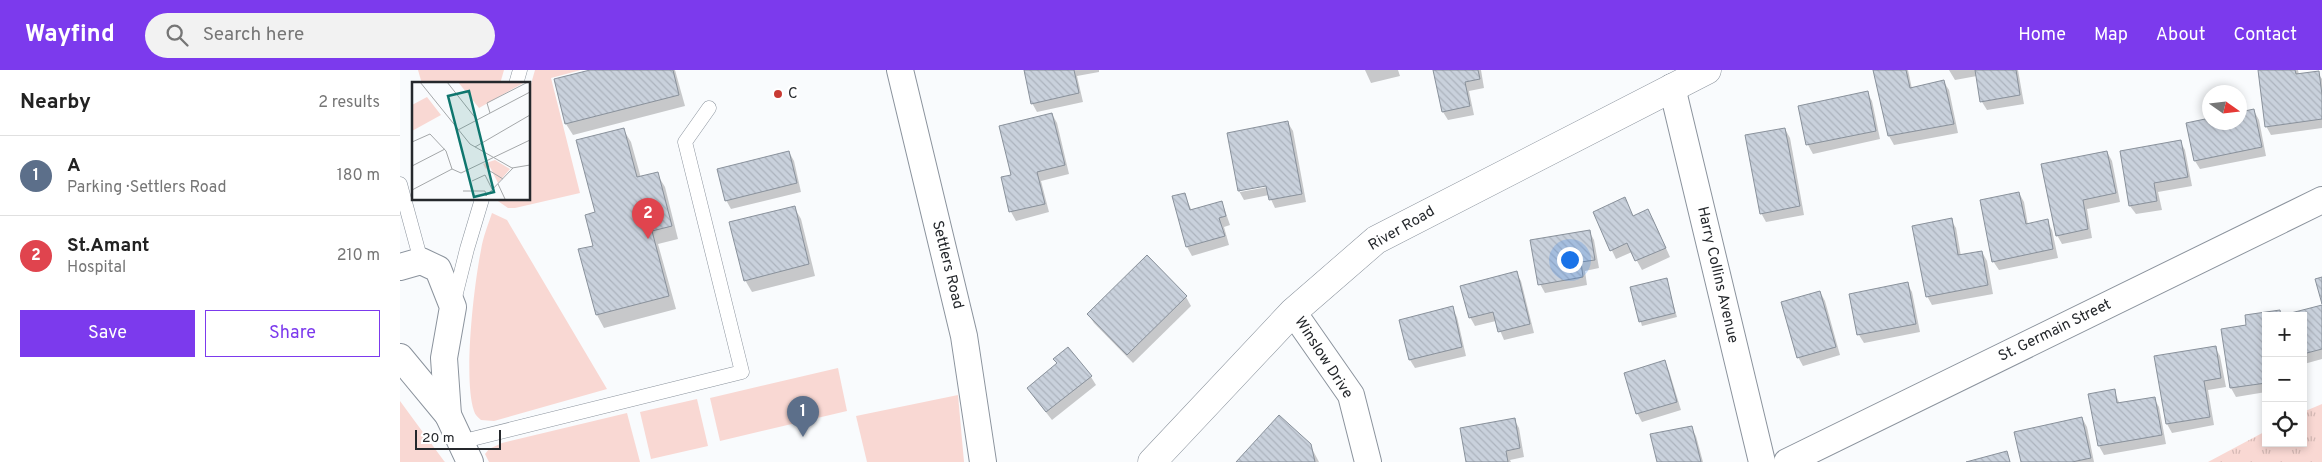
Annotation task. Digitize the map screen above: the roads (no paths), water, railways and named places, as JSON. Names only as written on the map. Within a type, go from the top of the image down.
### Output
[{"type":"street","name":"Settlers Road","points":[[900,70],[964,336],[983,462]]},
{"type":"street","name":"River Road","points":[[1152,462],[1293,312],[1376,240],[1707,70]]},
{"type":"street","name":"Harry Collins Avenue","points":[[1672,87],[1762,462]]},
{"type":"street","name":"St. Germain Street","points":[[1787,462],[2322,200]]},
{"type":"street","points":[[410,264],[438,269],[453,307],[444,358],[448,415]]},
{"type":"street","name":"Winslow Drive","points":[[1293,312],[1350,395],[1368,462]]},
{"type":"street","points":[[400,357],[448,415],[465,452]]},
{"type":"lane","points":[[465,452],[742,372],[685,142],[709,108]]},
{"type":"lane","points":[[400,184],[410,264]]},
{"type":"lane","points":[[453,307],[467,249],[482,200]]},
{"type":"place","name":"C","points":[[778,94]]},
{"type":"place","name":"St.Amant","points":[[648,239]]},
{"type":"place","name":"A","points":[[803,437]]}]
